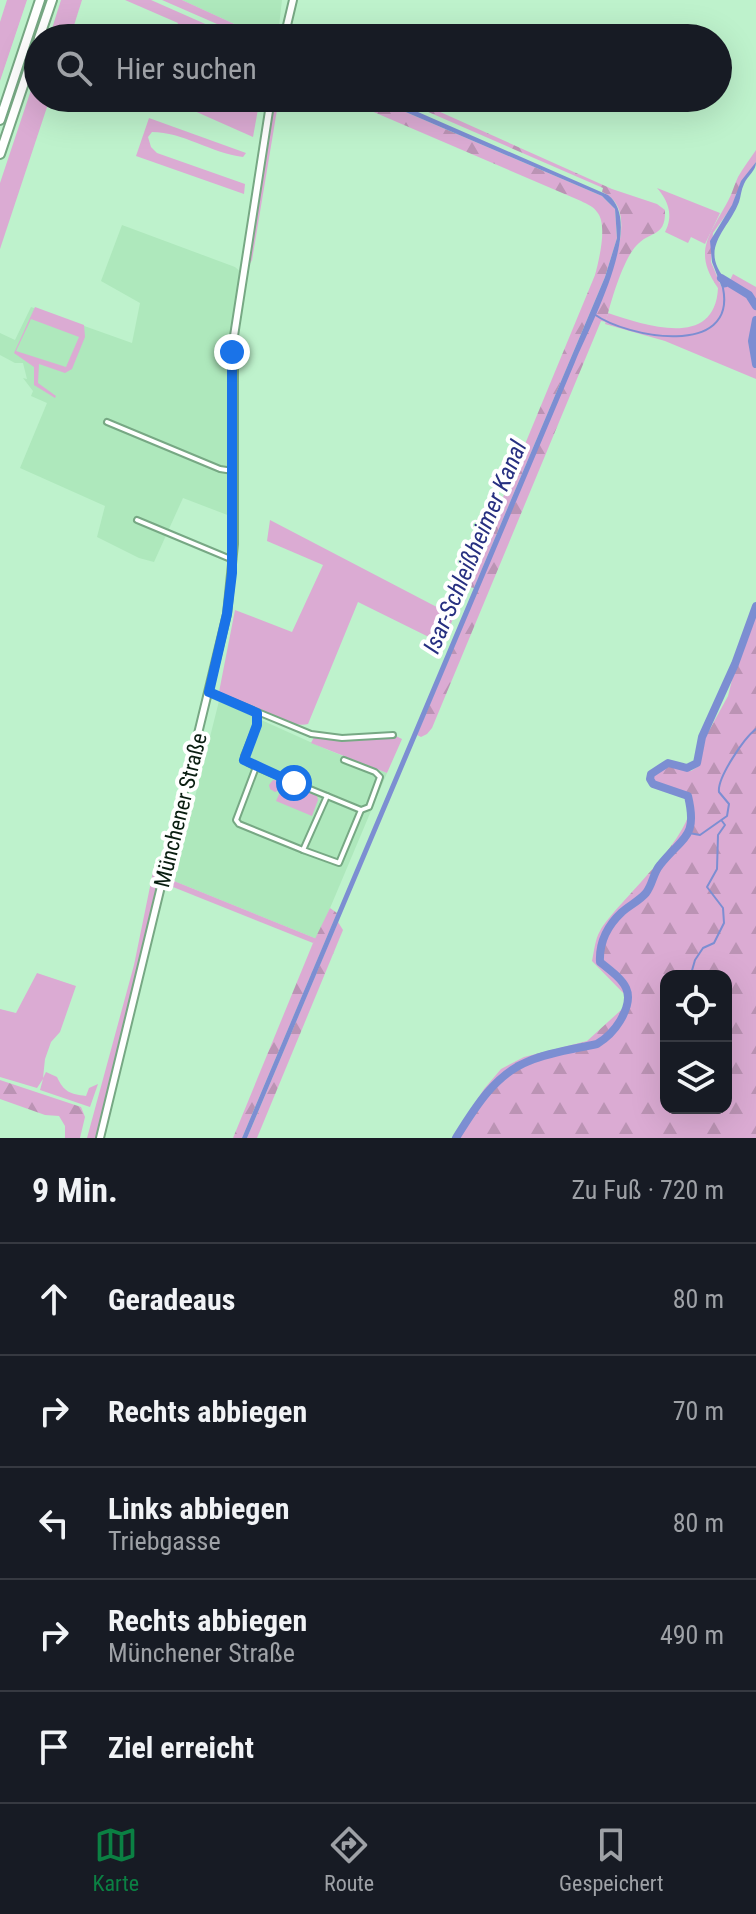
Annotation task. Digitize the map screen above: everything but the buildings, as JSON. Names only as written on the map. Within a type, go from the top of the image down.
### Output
[{"type":"highway","points":[[32,24],[40,0]]},
{"type":"highway","points":[[43,24],[52,0]]},
{"type":"highway","points":[[0,120],[24,48]]},
{"type":"highway","points":[[0,154],[24,81]]},
{"type":"main road","points":[[287,24],[293,0]]},
{"type":"main road","name":"Münchener Straße","points":[[100,1138],[227,614],[231,559],[234,327],[269,112]]},
{"type":"street","points":[[107,422],[220,469],[233,471]]},
{"type":"street","points":[[137,520],[231,559]]},
{"type":"street","points":[[209,692],[311,734],[342,738],[393,735]]},
{"type":"street","points":[[257,713],[257,725],[244,756],[248,763],[361,810],[369,807],[380,777],[344,760]]},
{"type":"street","points":[[256,767],[236,820],[303,850],[339,863],[361,810]]},
{"type":"street","points":[[303,850],[327,796]]},
{"type":"shaded area","points":[[182,0],[282,0],[279,24],[234,24]]},
{"type":"shaded area","points":[[122,225],[235,267],[244,275],[239,313],[234,313],[229,356],[230,516],[183,498],[154,562],[97,537],[105,506],[20,468],[47,403],[31,396],[33,391],[23,378],[27,379],[23,363],[15,363],[0,355],[0,333],[15,340],[31,307],[132,343],[140,303],[101,281]]},
{"type":"shaded area","points":[[219,701],[387,773],[317,939],[174,881]]},
{"type":"green space","points":[[7,0],[27,0],[0,81],[0,22]]},
{"type":"green space","points":[[61,0],[82,0],[74,24],[53,24]]},
{"type":"green space","points":[[125,0],[151,0],[205,24],[178,23]]},
{"type":"green space","points":[[162,0],[182,0],[234,24],[217,24]]},
{"type":"green space","points":[[24,111],[45,112],[0,249],[0,183]]},
{"type":"green space","points":[[197,112],[257,112],[253,137]]},
{"type":"green space","points":[[272,112],[277,112],[252,260],[248,267]]},
{"type":"green space","points":[[374,112],[406,112],[602,196],[615,209],[617,238],[605,277],[474,588],[470,587],[469,591],[465,589],[595,275],[602,225],[594,209]]},
{"type":"green space","points":[[428,112],[440,112],[612,189],[657,204],[665,210],[665,219],[660,229],[641,241],[626,261],[606,322],[601,321],[432,728],[421,737],[417,735],[613,267],[621,215],[611,198],[602,192],[603,188]]},
{"type":"green space","points":[[149,118],[246,153],[243,157],[231,155],[163,133],[152,132],[148,137],[157,153],[245,184],[244,194],[136,156]]},
{"type":"green space","points":[[756,150],[756,162],[736,194],[733,205],[713,233],[711,262],[722,288],[718,288],[706,264],[706,243],[738,177]]},
{"type":"green space","points":[[657,188],[720,213],[705,244],[691,237],[688,243],[665,232],[669,220],[668,208]]},
{"type":"green space","points":[[733,274],[756,287],[756,379],[665,341],[605,324],[608,313],[658,327],[692,326],[705,320],[714,307],[718,288],[727,286]]},
{"type":"green space","points":[[35,307],[84,325],[85,337],[72,369],[65,373],[39,364],[38,383],[55,398],[34,385],[34,367],[14,353]],"holes":[[[31,319],[79,337],[66,367],[16,351]]]},
{"type":"green space","points":[[270,520],[454,616],[443,644],[358,602],[308,724],[276,719],[219,692],[235,610],[292,632],[323,565],[267,541]]},
{"type":"green space","points":[[756,608],[756,1138],[452,1138],[501,1069],[524,1057],[587,1041],[631,1001],[592,961],[597,938],[610,917],[673,844],[691,808],[689,793],[658,785],[654,782],[654,773],[669,767],[691,771],[699,766],[705,738],[728,696],[745,628]]},
{"type":"green space","points":[[396,736],[402,739],[387,773],[311,743],[314,737],[342,740]]},
{"type":"green space","points":[[273,780],[279,781],[281,787],[284,782],[317,796],[312,816],[276,801],[281,790],[275,792],[270,789]]},
{"type":"green space","points":[[157,869],[160,876],[97,1138],[87,1138],[134,965],[153,872]]},
{"type":"green space","points":[[174,881],[317,939],[313,943],[173,887]]},
{"type":"green space","points":[[330,908],[337,913],[242,1138],[233,1138],[313,943]]},
{"type":"green space","points":[[338,922],[343,930],[257,1138],[247,1138]]},
{"type":"green space","points":[[37,973],[76,986],[60,1032],[51,1042],[43,1078],[46,1072],[57,1077],[68,1091],[86,1096],[89,1088],[98,1084],[90,1107],[40,1090],[43,1079],[37,1088],[0,1077],[0,1009],[16,1013]]},
{"type":"green space","points":[[0,1080],[81,1107],[85,1117],[80,1138],[65,1138],[65,1126],[59,1116],[45,1115],[0,1099]]},
{"type":"water","points":[[406,112],[418,112],[608,195],[618,209],[621,228],[618,251],[602,301],[247,1138],[242,1138],[605,277],[617,238],[615,209],[602,196]]},
{"type":"water","points":[[756,162],[715,250],[715,260],[729,283],[722,288],[712,262],[710,241],[732,205],[741,181]]},
{"type":"waterway","points":[[721,278],[749,295],[756,306]]},
{"type":"waterway","points":[[594,314],[610,323],[653,335],[697,333],[713,325],[723,310],[723,288]]},
{"type":"waterway","points":[[756,320],[752,341],[756,364]]},
{"type":"waterway","points":[[456,1138],[486,1094],[506,1074],[537,1058],[597,1044],[620,1021],[628,994],[622,981],[600,962],[603,941],[617,917],[646,893],[658,868],[690,829],[688,796],[653,784],[651,774],[668,763],[687,768],[697,763],[702,737],[735,664],[756,606]]},
{"type":"waterway","points":[[689,833],[700,835],[727,816],[729,804],[719,792],[722,778],[732,759],[756,729]]},
{"type":"waterway","points":[[692,970],[703,948],[714,943],[724,923],[723,908],[707,887],[717,869],[718,835],[725,825],[722,821]]},
{"type":"route","points":[[232,352],[234,544],[231,589],[209,692],[257,713],[257,725],[244,760],[294,783]]},
{"type":"water label","name":"Isar-Schleißheimer Kanal","points":[[475,547]]}]
